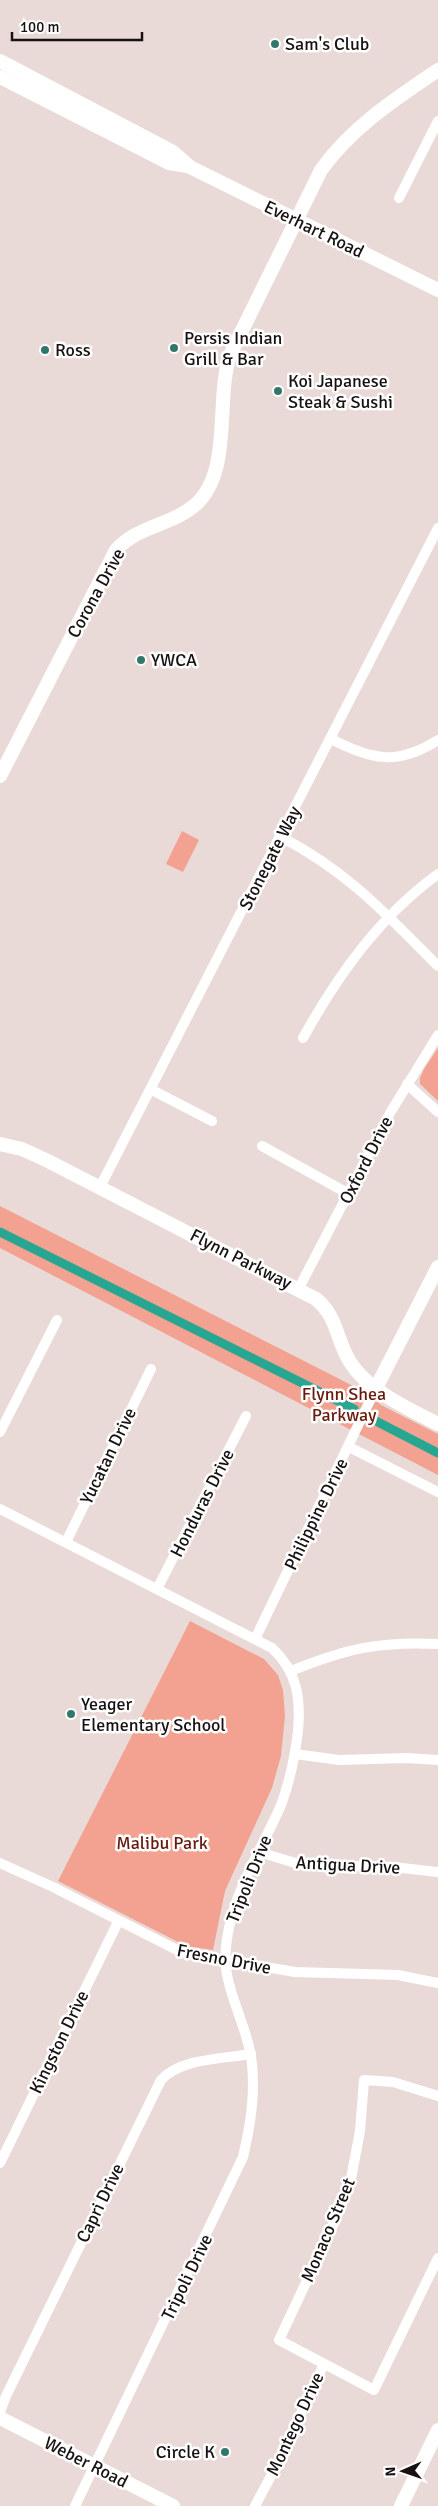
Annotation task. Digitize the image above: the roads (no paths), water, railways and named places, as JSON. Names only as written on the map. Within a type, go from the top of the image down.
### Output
[{"type":"street","name":"Everhart Road","points":[[0,61],[172,152],[190,167],[438,290]]},
{"type":"street","name":"Corona Drive","points":[[0,776],[116,550],[133,535],[177,516],[196,504],[214,476],[219,455],[221,398],[225,368],[246,319],[321,170],[338,147],[363,123],[438,70]]},
{"type":"street","name":"Everhart Road","points":[[0,76],[169,163],[190,167]]},
{"type":"street","points":[[399,198],[438,121]]},
{"type":"street","name":"Stonegate Way","points":[[100,1187],[152,1090],[438,528]]},
{"type":"street","points":[[331,739],[369,756],[385,758],[404,756],[423,749],[438,740]]},
{"type":"street","points":[[281,837],[314,854],[362,890],[438,966]]},
{"type":"street","points":[[303,1038],[345,968],[389,917],[438,874]]},
{"type":"street","name":"Oxford Drive","points":[[299,1288],[407,1084],[438,1035]]},
{"type":"street","points":[[407,1084],[438,1112]]},
{"type":"street","points":[[152,1090],[212,1121]]},
{"type":"street","name":"Flynn Parkway","points":[[0,1144],[22,1149],[299,1288],[326,1307],[351,1364],[386,1397],[438,1424]]},
{"type":"street","points":[[262,1146],[349,1194]]},
{"type":"street","points":[[376,1388],[438,1267]]},
{"type":"street","points":[[0,1432],[57,1320]]},
{"type":"street","name":"Yucatan Drive","points":[[66,1542],[151,1369]]},
{"type":"street","name":"Philippine Drive","points":[[255,1639],[376,1388]]},
{"type":"street","name":"Honduras Drive","points":[[157,1589],[246,1416]]},
{"type":"street","points":[[349,1447],[438,1492]]},
{"type":"street","name":"Tripoli Drive","points":[[0,1509],[272,1648],[291,1671],[299,1698],[295,1754],[290,1779],[281,1804],[233,1911],[226,1962],[228,1979],[246,2030],[253,2075],[252,2113],[243,2157],[75,2506]]},
{"type":"street","points":[[291,1671],[326,1657],[370,1646],[393,1643],[438,1644]]},
{"type":"street","points":[[295,1754],[339,1760],[407,1758],[438,1760]]},
{"type":"street","name":"Antigua Drive","points":[[259,1852],[302,1865],[393,1867],[438,1872]]},
{"type":"street","name":"Fresno Drive","points":[[0,1863],[53,1887],[118,1922],[183,1953],[226,1962],[295,1972],[398,1975],[438,1982]]},
{"type":"street","name":"Kingston Drive","points":[[0,2163],[118,1922]]},
{"type":"street","name":"Capri Drive","points":[[0,2412],[6,2396],[162,2080],[168,2073],[186,2065],[251,2054]]},
{"type":"street","name":"Monaco Street","points":[[324,2364],[279,2340],[334,2223],[350,2184],[360,2131],[364,2080],[393,2082],[438,2096]]},
{"type":"street","name":"Montego Drive","points":[[255,2506],[280,2459],[324,2364],[374,2390],[438,2258]]},
{"type":"street","name":"Weber Road","points":[[0,2418],[173,2506]]},
{"type":"street","points":[[401,2506],[438,2430]]},
{"type":"waterway","points":[[0,1232],[354,1409]]},
{"type":"waterway","points":[[372,1419],[438,1453]]},
{"type":"place","name":"Sam's Club","points":[[275,44]]},
{"type":"place","name":"Persis Indian Grill & Bar","points":[[174,348]]},
{"type":"place","name":"Ross","points":[[45,350]]},
{"type":"place","name":"Koi Japanese Steak & Sushi","points":[[278,391]]},
{"type":"place","name":"YWCA","points":[[141,660]]},
{"type":"place","name":"Yeager Elementary School","points":[[71,1714]]},
{"type":"place","name":"Circle K","points":[[225,2452]]},
{"type":"park label","name":"Flynn Shea Parkway","points":[[344,1404]]},
{"type":"park label","name":"Malibu Park","points":[[162,1843]]}]
